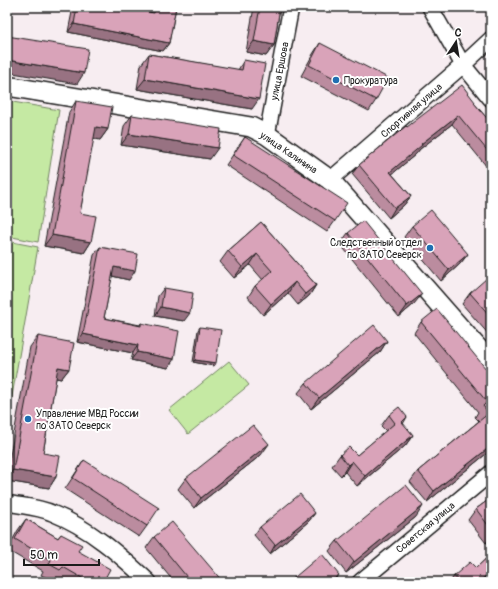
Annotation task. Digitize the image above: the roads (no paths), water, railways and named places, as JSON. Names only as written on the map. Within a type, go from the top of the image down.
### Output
[{"type":"main road","name":"улица Калинина","points":[[7,86],[251,128],[267,135],[330,180],[491,363]]},
{"type":"street","name":"улица Ершова","points":[[267,135],[292,7]]},
{"type":"street","points":[[430,7],[463,65],[491,99]]},
{"type":"street","name":"Спортивная улица","points":[[330,180],[491,39]]},
{"type":"street","name":"Советская улица","points":[[360,582],[491,473]]},
{"type":"street","points":[[7,503],[51,512],[75,523],[114,550],[149,582]]},
{"type":"place","name":"Прокуратура","points":[[336,80]]},
{"type":"place","name":"Следственный отдел по ЗАТО Северск","points":[[430,248]]},
{"type":"place","name":"Управление МВД России по ЗАТО Северск","points":[[28,419]]}]
